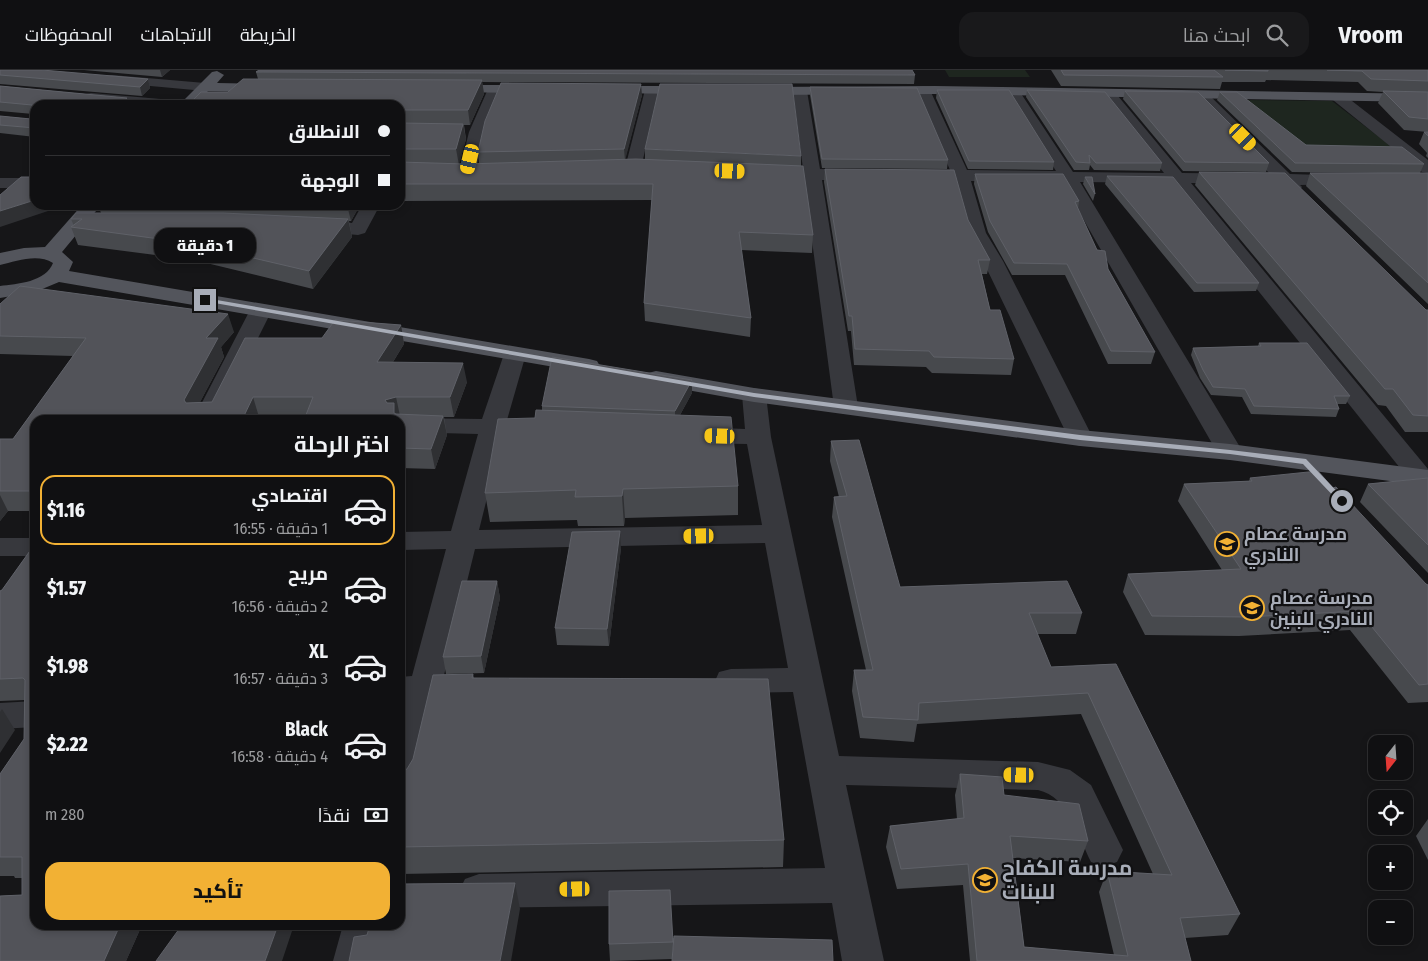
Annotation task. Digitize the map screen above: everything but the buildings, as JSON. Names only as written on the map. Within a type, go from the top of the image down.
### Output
[{"type":"main road","points":[[191,100],[221,70]]},
{"type":"main road","points":[[741,90],[800,91],[929,86],[1014,92],[1428,98]]},
{"type":"main road","points":[[205,87],[282,88]]},
{"type":"main road","points":[[427,89],[554,90]]},
{"type":"main road","points":[[593,90],[711,90]]},
{"type":"main road","points":[[50,254],[88,210]]},
{"type":"main road","points":[[3,301],[56,275],[62,268],[63,262],[59,257],[50,254],[32,253],[4,256]]},
{"type":"main road","points":[[56,275],[610,370]]},
{"type":"main road","points":[[639,375],[754,395],[1080,438],[1230,452],[1425,477]]},
{"type":"street","points":[[95,77],[205,87]]},
{"type":"street","points":[[929,86],[960,176],[977,233],[993,261],[1080,438]]},
{"type":"street","points":[[467,173],[476,132],[495,89]]},
{"type":"street","points":[[633,168],[652,90]]},
{"type":"street","points":[[800,91],[846,407]]},
{"type":"street","points":[[1014,92],[1068,177],[1230,452]]},
{"type":"street","points":[[1108,93],[1425,477]]},
{"type":"street","points":[[1201,95],[1307,200]]},
{"type":"street","points":[[77,96],[125,100]]},
{"type":"street","points":[[1338,97],[1387,136],[1425,176]]},
{"type":"street","points":[[457,132],[476,132]]},
{"type":"street","points":[[1387,136],[1416,137]]},
{"type":"street","points":[[613,169],[652,169]]},
{"type":"street","points":[[448,173],[486,172]]},
{"type":"street","points":[[749,172],[779,175],[882,175]]},
{"type":"street","points":[[901,175],[1362,180]]},
{"type":"street","points":[[0,183],[30,183]]},
{"type":"street","points":[[298,225],[358,229],[368,210]]},
{"type":"street","points":[[77,222],[105,222]]},
{"type":"street","points":[[208,415],[261,310]]},
{"type":"street","points":[[405,748],[413,689],[464,540],[492,427],[515,354]]},
{"type":"street","points":[[754,395],[758,438],[863,961]]},
{"type":"street","points":[[405,425],[532,428]]},
{"type":"street","points":[[670,434],[758,438]]},
{"type":"street","points":[[1306,462],[1331,490]]},
{"type":"street","points":[[405,541],[778,534]]},
{"type":"street","points":[[0,547],[30,547]]},
{"type":"street","points":[[699,682],[806,680]]},
{"type":"street","points":[[413,689],[474,687]]},
{"type":"street","points":[[0,716],[30,714]]},
{"type":"street","points":[[825,770],[1038,776],[1057,780],[1078,796],[1104,850]]},
{"type":"street","points":[[450,891],[848,885]]},
{"type":"street","points":[[354,961],[362,930]]},
{"type":"shaded area","points":[[945,70],[1025,70],[1030,77],[949,77]]},
{"type":"shaded area","points":[[1246,100],[1332,101],[1400,153],[1304,152]]},
{"type":"place","name":"مدرسة عصام النادري","points":[[1227,544]]},
{"type":"place","name":"مدرسة عصام النادري للبنين","points":[[1252,608]]},
{"type":"place","name":"مدرسة الكفاح للبنات","points":[[985,880]]},
{"type":"route","points":[[205,300],[754,395],[1080,438],[1230,452],[1306,462],[1342,501]]}]
